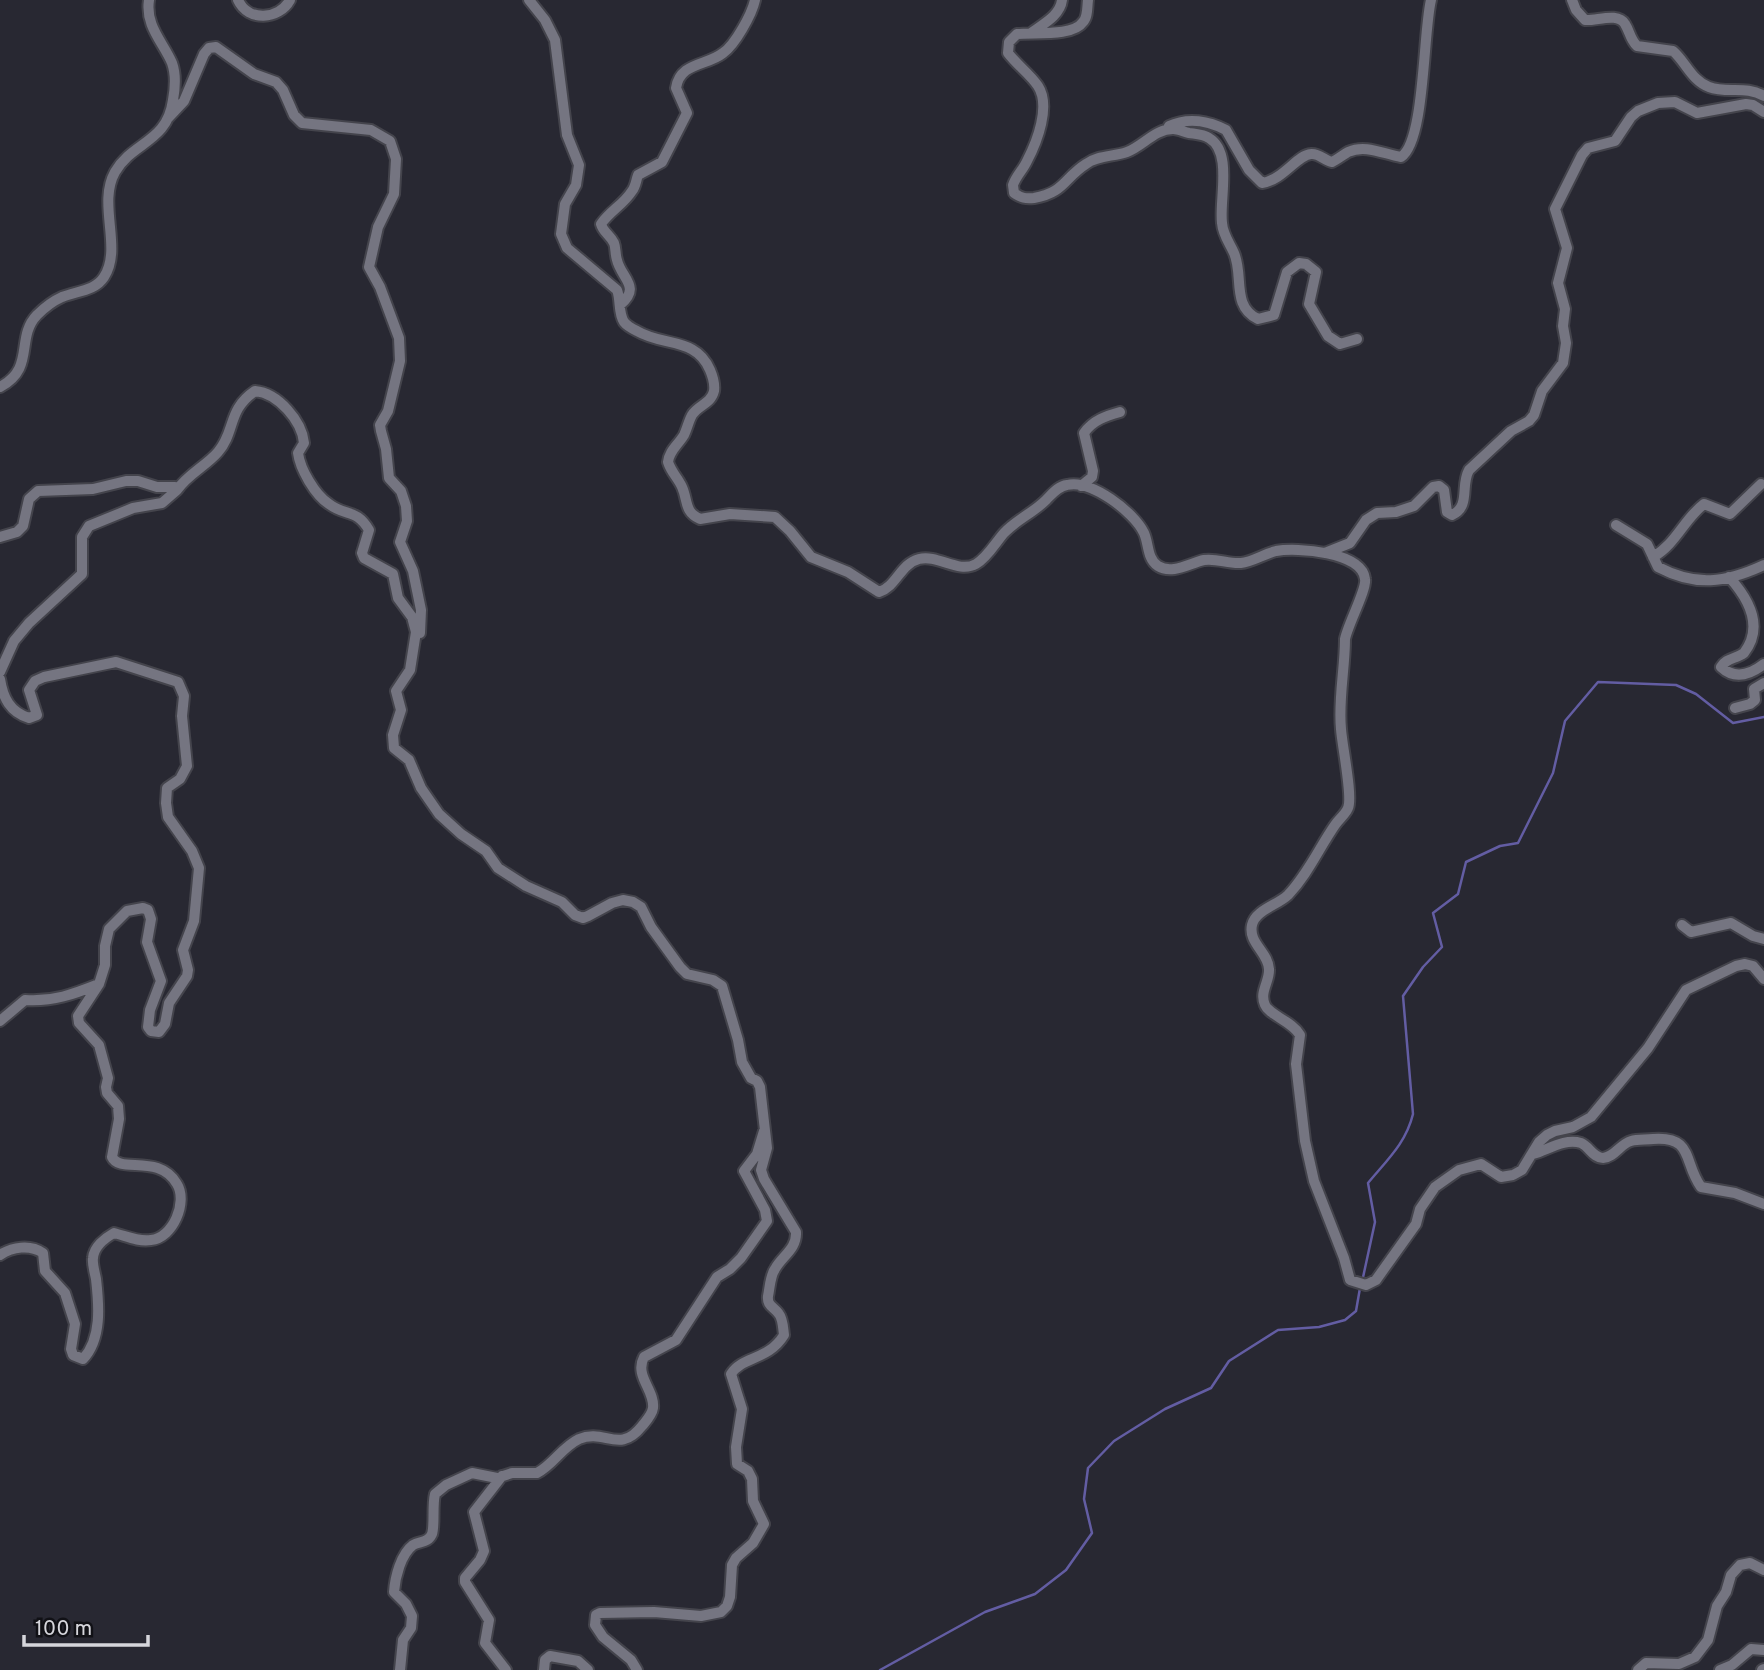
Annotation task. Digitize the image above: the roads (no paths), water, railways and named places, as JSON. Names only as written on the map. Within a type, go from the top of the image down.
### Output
[{"type":"street","points":[[149,0],[153,28],[172,64],[174,75],[174,99],[168,118]]},
{"type":"street","points":[[237,0],[247,11],[265,17],[277,15],[290,0]]},
{"type":"street","points":[[529,0],[545,20],[555,40],[566,135],[579,165],[576,185],[565,204],[561,234],[563,242],[617,290],[624,322],[629,327],[657,340],[690,346],[699,351],[713,378],[713,394],[710,400],[692,415],[680,441],[669,453],[670,470],[681,485],[690,513],[700,519],[730,514],[775,517],[811,557],[848,572],[879,592],[886,589],[908,564],[916,560],[937,559],[965,566],[976,564],[1010,526],[1032,512],[1054,492],[1065,485],[1081,486],[1118,503],[1143,531],[1153,561],[1159,567],[1169,570],[1211,559],[1241,563],[1263,555],[1304,548],[1356,564],[1365,578],[1366,584],[1347,626],[1345,639],[1340,729],[1350,802],[1348,810],[1336,823],[1317,858],[1302,878],[1286,897],[1258,916],[1252,922],[1251,928],[1253,941],[1267,961],[1269,969],[1262,996],[1264,1004],[1267,1009],[1287,1021],[1300,1035],[1296,1064],[1305,1141],[1314,1181],[1350,1280],[1366,1285],[1376,1280],[1416,1224],[1425,1200],[1446,1178],[1459,1170],[1481,1164],[1501,1177],[1513,1175],[1522,1170],[1539,1142],[1548,1135],[1573,1128],[1591,1117],[1648,1048],[1686,990],[1745,964],[1753,966],[1762,974]]},
{"type":"street","points":[[620,305],[630,292],[630,284],[617,262],[614,242],[604,232],[601,224],[608,213],[632,191],[638,175],[662,162],[679,132],[687,113],[676,88],[680,76],[689,67],[712,60],[730,48],[750,15],[755,0]]},
{"type":"street","points":[[1031,33],[1053,17],[1062,0]]},
{"type":"street","points":[[1087,0],[1086,18],[1082,25],[1054,33],[1017,34],[1009,42],[1007,49],[1039,88],[1043,102],[1042,118],[1030,156],[1013,185],[1014,193],[1028,198],[1049,195],[1067,182],[1084,164],[1125,153],[1149,141],[1158,132],[1175,128],[1204,136],[1215,142],[1221,151],[1223,232],[1234,252],[1241,302],[1245,309],[1258,319],[1274,315],[1287,272],[1299,263],[1306,264],[1316,272],[1309,304],[1328,336],[1340,344],[1357,339]]},
{"type":"street","points":[[1165,130],[1174,123],[1192,121],[1213,124],[1226,130],[1249,170],[1262,183],[1272,181],[1303,156],[1312,154],[1332,162],[1352,150],[1364,149],[1401,157],[1410,149],[1420,108],[1425,38],[1431,0]]},
{"type":"street","points":[[1572,0],[1585,20],[1618,18],[1625,23],[1628,34],[1637,46],[1673,51],[1692,74],[1709,87],[1748,89],[1764,96]]},
{"type":"street","points":[[0,387],[16,377],[26,352],[28,330],[35,317],[59,298],[91,288],[104,278],[111,256],[108,205],[115,173],[131,154],[156,136],[184,101],[209,48],[216,47],[254,74],[276,82],[283,90],[294,115],[302,123],[371,130],[390,141],[396,159],[394,194],[377,227],[369,267],[380,287],[399,338],[400,361],[381,431],[389,478],[404,497],[408,513],[400,542],[413,571],[421,610],[420,632],[415,641]]},
{"type":"street","points":[[1324,553],[1350,543],[1366,520],[1380,511],[1395,512],[1414,506],[1433,487],[1439,486],[1444,490],[1447,512],[1456,514],[1462,506],[1469,470],[1505,436],[1534,415],[1542,391],[1563,363],[1566,352],[1563,326],[1565,309],[1558,283],[1567,248],[1555,209],[1588,148],[1615,141],[1631,117],[1638,111],[1658,103],[1675,102],[1697,113],[1746,104],[1764,112]]},
{"type":"street","points":[[0,672],[14,641],[29,623],[82,574],[82,537],[89,526],[133,508],[162,503],[217,453],[234,414],[246,398],[256,391],[276,398],[300,427],[304,443],[298,453],[306,476],[326,502],[358,515],[368,528],[369,537],[362,553],[366,559],[393,573],[398,597],[415,623],[410,670],[396,691],[401,710],[393,742],[394,748],[409,760],[433,808],[461,834],[486,851],[498,868],[526,886],[562,902],[575,915],[583,918],[612,903],[623,900],[633,902],[641,907],[651,927],[687,974],[713,980],[722,986],[742,1062],[760,1087],[767,1148],[761,1170],[764,1180],[796,1232],[797,1239],[791,1250],[776,1265],[768,1300],[770,1306],[779,1314],[783,1335],[774,1349],[741,1364],[731,1374],[742,1409],[737,1464],[748,1471],[752,1479],[753,1501],[764,1528],[753,1544],[736,1558],[732,1565],[730,1597],[722,1612],[701,1616],[654,1612],[596,1615],[595,1625],[603,1637],[631,1660],[637,1670]]},
{"type":"street","points":[[1081,486],[1092,477],[1093,471],[1084,433],[1099,419],[1120,412]]},
{"type":"street","points":[[0,537],[17,532],[23,526],[29,499],[38,491],[93,489],[126,481],[138,481],[157,487],[171,486],[177,490]]},
{"type":"street","points":[[1653,558],[1671,545],[1694,511],[1704,504],[1730,514],[1760,484]]},
{"type":"street","points":[[1616,525],[1647,544],[1658,567],[1688,579],[1703,582],[1729,577],[1764,565]]},
{"type":"street","points":[[1729,577],[1753,608],[1760,623],[1760,632],[1746,652],[1727,660],[1721,667],[1744,676],[1754,673],[1764,664]]},
{"type":"street","points":[[0,679],[10,708],[29,718],[37,715],[29,690],[37,679],[103,663],[126,663],[140,671],[178,682],[184,696],[182,716],[187,766],[180,779],[167,788],[168,817],[192,851],[199,868],[194,921],[183,950],[187,976],[169,1003],[162,1029],[159,1032],[151,1031],[148,1027],[148,1019],[161,981],[147,942],[151,919],[148,910],[143,908],[128,911],[109,929],[105,965],[99,984],[78,1016],[79,1023],[99,1045],[108,1078],[107,1093],[118,1106],[119,1119],[112,1157],[115,1163],[121,1166],[155,1166],[176,1182],[181,1200],[174,1222],[158,1239],[139,1240],[114,1233],[99,1245],[92,1259],[98,1294],[96,1332],[92,1348],[83,1359],[73,1354],[71,1349],[75,1324],[65,1293],[45,1271],[43,1253],[37,1249],[22,1247],[0,1255]]},
{"type":"street","points":[[1735,708],[1755,700],[1754,689],[1764,684]]},
{"type":"street","points":[[1682,925],[1691,932],[1731,923],[1764,939]]},
{"type":"street","points":[[0,1021],[25,1000],[40,1002],[75,995],[99,984]]},
{"type":"street","points":[[400,1670],[403,1640],[411,1628],[412,1616],[406,1604],[394,1592],[394,1587],[399,1568],[408,1551],[414,1545],[426,1541],[432,1534],[435,1494],[464,1475],[472,1473],[497,1478],[512,1473],[537,1473],[570,1444],[589,1435],[621,1441],[634,1437],[647,1421],[653,1408],[642,1375],[644,1357],[676,1340],[717,1277],[741,1258],[767,1221],[765,1210],[744,1171],[757,1154],[764,1130]]},
{"type":"street","points":[[1533,1154],[1568,1142],[1582,1143],[1596,1156],[1603,1158],[1614,1154],[1632,1141],[1668,1138],[1677,1141],[1682,1147],[1701,1187],[1735,1193],[1764,1204]]},
{"type":"street","points":[[502,1476],[474,1512],[484,1551],[465,1582],[489,1620],[484,1638],[486,1647],[506,1670]]},
{"type":"street","points":[[1638,1670],[1646,1663],[1679,1664],[1695,1657],[1708,1640],[1717,1606],[1734,1570],[1750,1563],[1764,1570]]},
{"type":"street","points":[[1720,1670],[1732,1665],[1751,1649],[1764,1650]]},
{"type":"street","points":[[544,1670],[545,1660],[550,1656],[578,1661],[588,1670]]},
{"type":"waterway","points":[[1362,1282],[1375,1222],[1368,1183],[1401,1143],[1413,1114],[1403,996],[1423,967],[1442,947],[1433,913],[1458,894],[1466,862],[1500,846],[1518,843],[1553,773],[1565,721],[1598,682],[1676,685],[1696,694],[1733,723],[1764,717]]},
{"type":"waterway","points":[[880,1670],[985,1612],[1035,1594],[1066,1570],[1092,1533],[1084,1499],[1088,1468],[1114,1441],[1165,1409],[1211,1388],[1229,1361],[1278,1330],[1319,1327],[1345,1320],[1356,1311],[1360,1288]]}]
